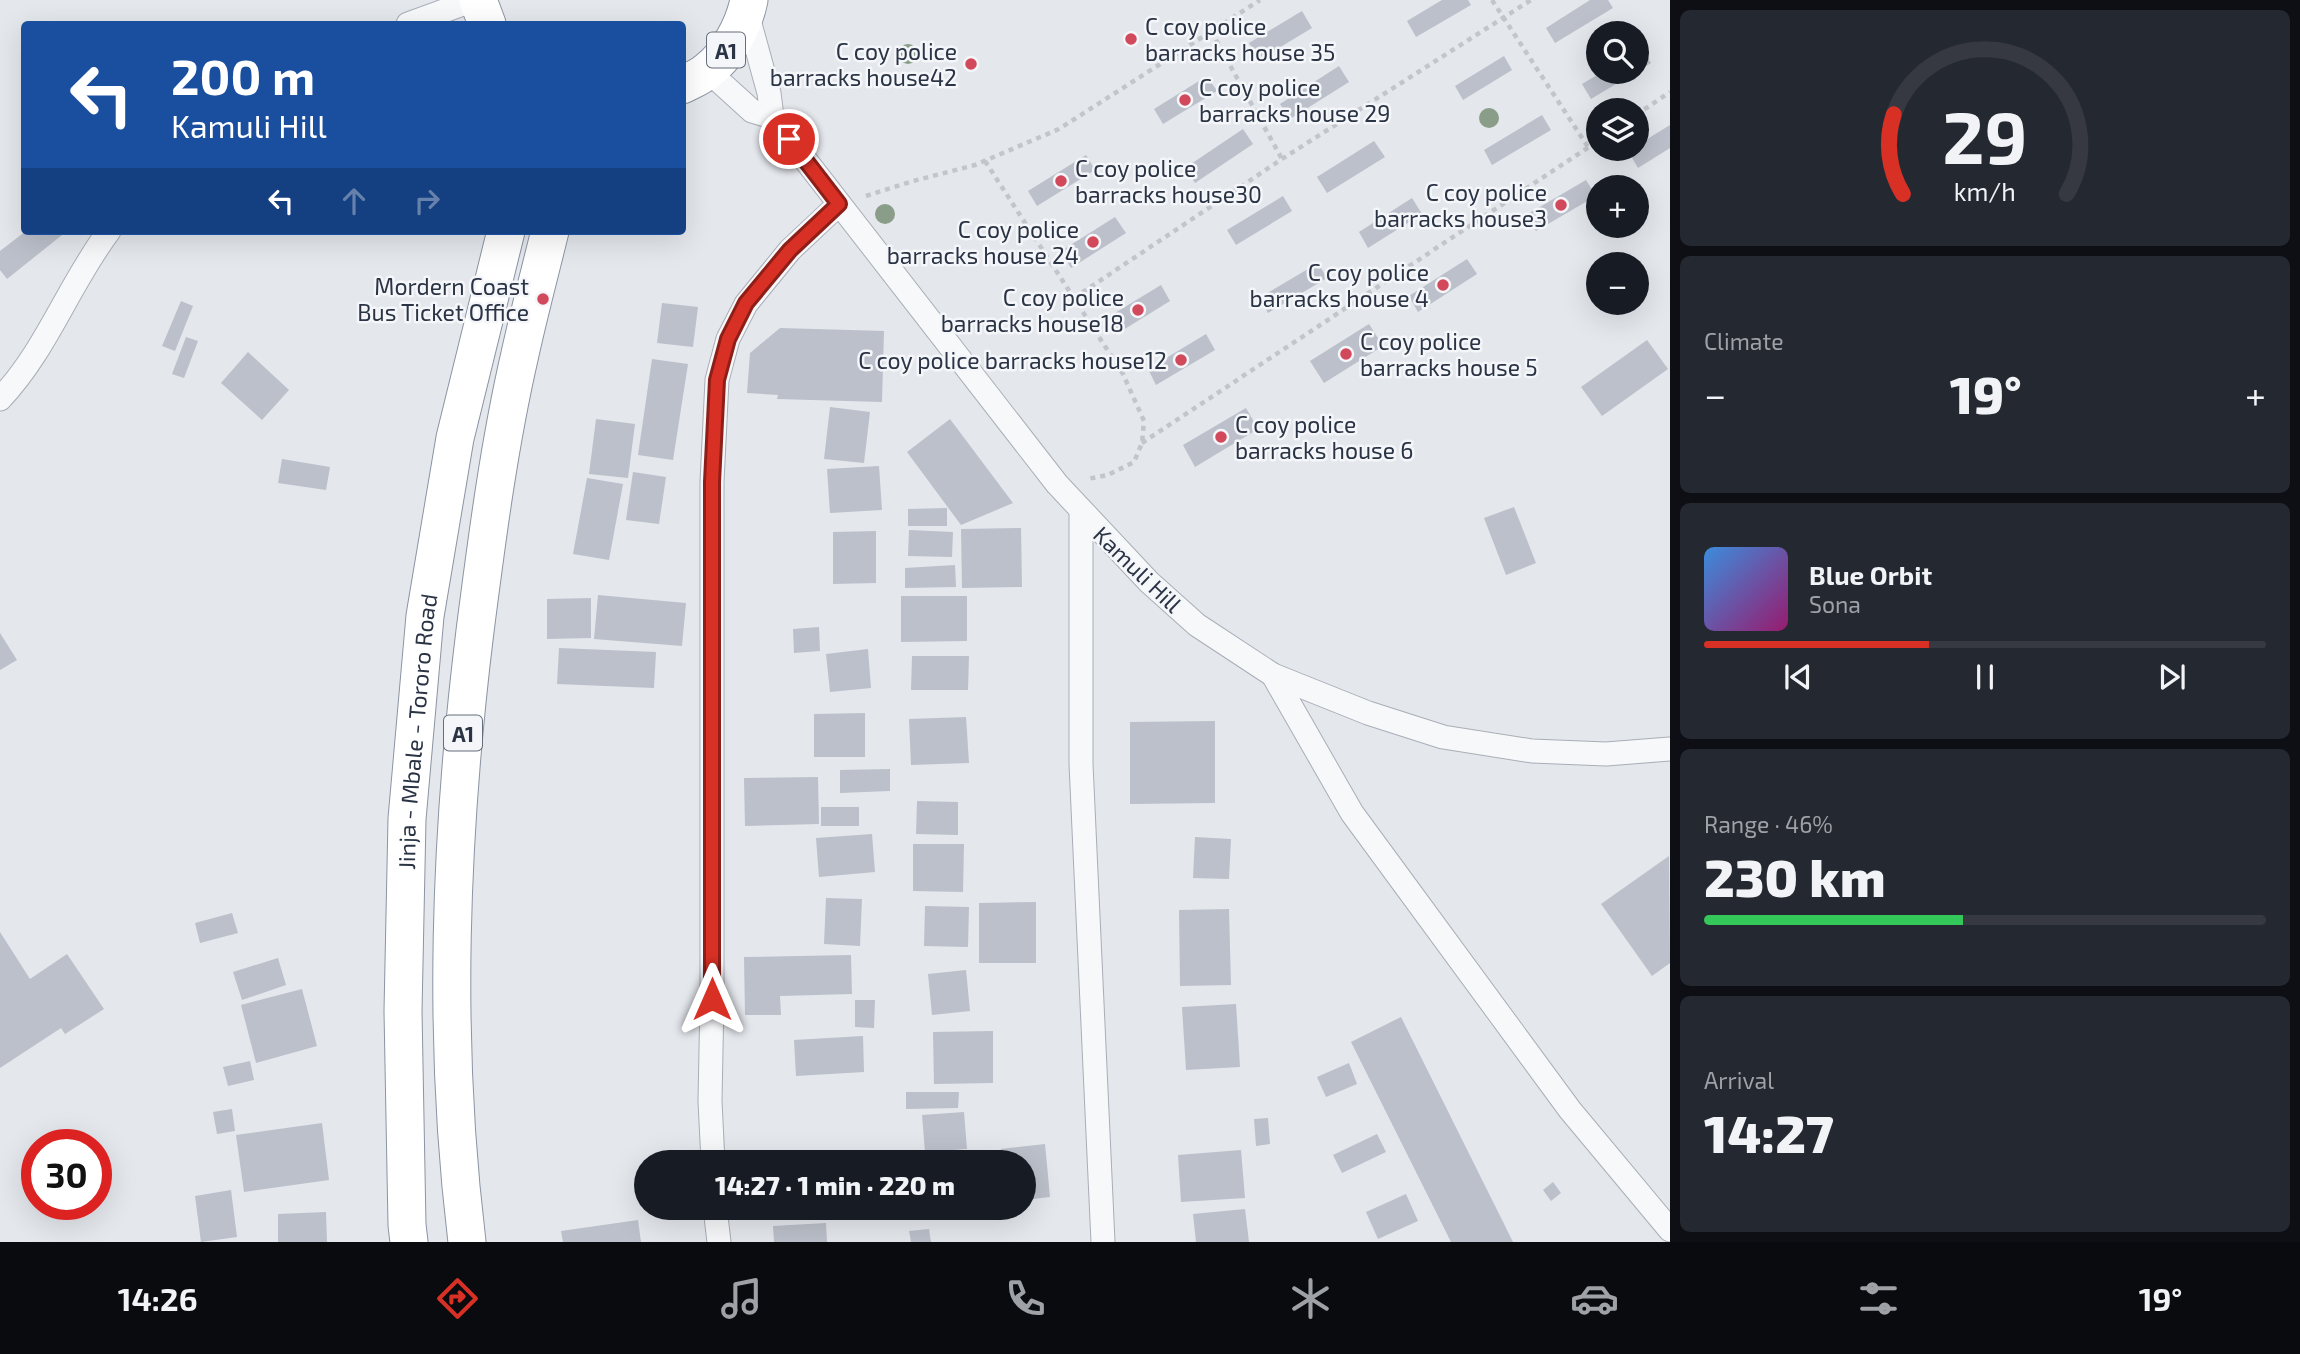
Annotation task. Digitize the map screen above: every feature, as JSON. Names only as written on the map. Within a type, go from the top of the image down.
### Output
[{"type":"highway","points":[[476,0],[486,21]]},
{"type":"highway","name":"A1","points":[[695,78],[731,44],[748,6]]},
{"type":"highway","name":"Jinja - Mbale - Tororo Road","points":[[409,1242],[403,1011],[407,819],[425,616],[455,438],[505,235]]},
{"type":"highway","name":"Jinja - Mbale - Tororo Road","points":[[467,1242],[462,1205],[450,1010],[453,869],[463,733],[487,534],[519,356],[549,235]]},
{"type":"street","points":[[416,21],[476,0]]},
{"type":"street","name":"Kamuli Hill","points":[[748,6],[769,93],[772,117],[1057,484],[1149,582],[1197,625],[1273,675],[1368,713],[1443,737],[1532,751],[1606,754],[1670,750]]},
{"type":"street","name":"Kamuli Hill","points":[[695,78],[752,111],[772,117]]},
{"type":"street","points":[[712,1150],[710,1101],[712,482],[717,380],[728,339],[746,303],[790,250],[839,204]]},
{"type":"street","points":[[0,400],[49,331],[107,235]]},
{"type":"street","points":[[1081,512],[1081,764],[1103,1242]]},
{"type":"street","points":[[1273,675],[1352,813],[1570,1110],[1670,1230]]},
{"type":"street","points":[[716,1220],[719,1242]]},
{"type":"path","points":[[839,204],[913,180],[985,161],[1059,129],[1260,0]]},
{"type":"path","points":[[1492,0],[1586,144]]},
{"type":"path","points":[[1074,298],[1282,159],[1531,0]]},
{"type":"path","points":[[1211,31],[1282,159]]},
{"type":"path","points":[[1649,106],[1670,92]]},
{"type":"path","points":[[1142,443],[1586,148]]},
{"type":"path","points":[[985,161],[1123,374],[1144,421],[1142,443],[1134,461],[1108,475],[1057,484]]},
{"type":"building","points":[[1442,0],[1468,0],[1471,5],[1416,37],[1407,21]]},
{"type":"building","points":[[1590,0],[1608,0],[1613,8],[1591,21],[1586,21],[1586,24],[1555,43],[1546,28]]},
{"type":"building","points":[[1302,11],[1312,28],[1259,60],[1249,43]]},
{"type":"building","points":[[1504,56],[1512,70],[1463,100],[1455,86]]},
{"type":"building","points":[[1339,66],[1349,82],[1290,119],[1280,104]]},
{"type":"building","name":"C coy police barracks house 29","points":[[1207,76],[1217,91],[1163,124],[1154,109]]},
{"type":"building","points":[[1586,82],[1586,84],[1616,84],[1590,98],[1582,84]]},
{"type":"building","points":[[1542,115],[1551,130],[1492,165],[1484,150]]},
{"type":"building","points":[[1670,125],[1670,148],[1638,168],[1634,161],[1649,161],[1649,138]]},
{"type":"building","points":[[1243,129],[1253,144],[1195,183],[1185,168]]},
{"type":"building","points":[[1374,141],[1385,157],[1327,193],[1317,177]]},
{"type":"building","name":"C coy police barracks house30","points":[[1086,155],[1095,170],[1037,206],[1028,191]]},
{"type":"building","name":"C coy police barracks house3","points":[[1586,180],[1586,202],[1536,231],[1526,215]]},
{"type":"building","points":[[1283,196],[1292,211],[1236,245],[1227,230]]},
{"type":"building","points":[[1412,198],[1422,214],[1368,248],[1359,232]]},
{"type":"building","name":"C coy police barracks house 24","points":[[1115,217],[1126,233],[1071,268],[1061,251]]},
{"type":"building","points":[[21,235],[62,235],[7,279],[0,270],[0,251]]},
{"type":"building","name":"C coy police barracks house 4","points":[[1467,259],[1477,274],[1418,312],[1409,296]]},
{"type":"building","points":[[1318,263],[1327,278],[1268,313],[1259,298]]},
{"type":"building","name":"C coy police barracks house18","points":[[1161,285],[1170,301],[1115,335],[1105,319]]},
{"type":"building","points":[[181,301],[193,306],[175,351],[162,346]]},
{"type":"building","points":[[662,303],[698,307],[693,347],[657,343]]},
{"type":"building","name":"C coy police barracks house 5","points":[[1369,324],[1383,346],[1324,383],[1310,361]]},
{"type":"building","points":[[780,328],[884,331],[882,402],[777,399],[778,395],[747,393],[750,353]]},
{"type":"building","name":"C coy police barracks house12","points":[[1206,334],[1215,350],[1156,385],[1148,369]]},
{"type":"building","points":[[186,337],[198,341],[184,378],[172,374]]},
{"type":"building","points":[[1647,340],[1668,369],[1602,416],[1581,387]]},
{"type":"building","points":[[248,352],[289,390],[262,420],[221,383]]},
{"type":"building","points":[[652,359],[688,364],[673,460],[638,455]]},
{"type":"building","points":[[830,407],[870,412],[864,463],[824,459]]},
{"type":"building","name":"C coy police barracks house 6","points":[[1246,408],[1258,429],[1195,467],[1183,445]]},
{"type":"building","points":[[596,419],[635,424],[628,478],[589,474]]},
{"type":"building","points":[[950,419],[1013,503],[961,525],[907,452]]},
{"type":"building","points":[[282,459],[330,467],[326,490],[278,483]]},
{"type":"building","points":[[879,466],[882,510],[830,513],[827,469]]},
{"type":"building","points":[[633,472],[666,477],[659,524],[626,520]]},
{"type":"building","points":[[587,478],[623,484],[609,560],[573,554]]},
{"type":"building","points":[[1514,507],[1536,563],[1506,575],[1484,518]]},
{"type":"building","points":[[947,508],[947,526],[908,526],[908,509]]},
{"type":"building","points":[[1021,528],[1022,587],[962,588],[961,529]]},
{"type":"building","points":[[909,530],[953,532],[952,557],[908,556]]},
{"type":"building","points":[[876,531],[876,583],[833,584],[833,532]]},
{"type":"building","points":[[955,565],[956,587],[905,588],[905,568]]},
{"type":"building","points":[[598,595],[686,603],[682,646],[594,639]]},
{"type":"building","points":[[901,596],[967,596],[967,641],[901,642]]},
{"type":"building","points":[[591,598],[591,638],[547,639],[547,599]]},
{"type":"building","points":[[819,627],[820,651],[794,653],[793,629]]},
{"type":"building","points":[[0,633],[17,660],[0,670]]},
{"type":"building","points":[[559,648],[656,652],[654,688],[557,684]]},
{"type":"building","points":[[868,649],[871,688],[830,692],[826,654]]},
{"type":"building","points":[[912,656],[969,656],[968,690],[911,690]]},
{"type":"building","points":[[865,713],[865,757],[814,757],[814,714]]},
{"type":"building","points":[[966,717],[969,763],[911,765],[909,719]]},
{"type":"building","points":[[1215,721],[1215,803],[1130,804],[1130,722]]},
{"type":"building","points":[[890,769],[890,791],[840,793],[840,770]]},
{"type":"building","points":[[818,777],[819,824],[745,826],[744,778]]},
{"type":"building","points":[[917,801],[958,802],[958,835],[916,834]]},
{"type":"building","points":[[821,807],[859,807],[859,826],[821,826]]},
{"type":"building","points":[[872,834],[875,872],[819,877],[816,838]]},
{"type":"building","points":[[1195,837],[1231,839],[1229,879],[1193,878]]},
{"type":"building","points":[[913,844],[964,844],[963,892],[913,891]]},
{"type":"building","points":[[1669,856],[1670,963],[1652,976],[1601,904]]},
{"type":"building","points":[[826,898],[862,899],[860,946],[824,944]]},
{"type":"building","points":[[1036,902],[1036,963],[979,963],[979,903]]},
{"type":"building","points":[[925,906],[969,907],[968,947],[924,946]]},
{"type":"building","points":[[1229,909],[1231,985],[1180,986],[1179,910]]},
{"type":"building","points":[[232,913],[238,933],[200,943],[195,923]]},
{"type":"building","points":[[0,932],[30,979],[67,954],[104,1009],[65,1034],[61,1028],[0,1068]]},
{"type":"building","points":[[851,955],[852,994],[780,996],[781,1015],[745,1015],[744,957]]},
{"type":"building","points":[[278,958],[286,985],[242,1000],[233,972]]},
{"type":"building","points":[[966,970],[970,1011],[932,1015],[928,974]]},
{"type":"building","points":[[302,989],[317,1046],[256,1063],[241,1005]]},
{"type":"building","points":[[855,1000],[875,1000],[874,1028],[855,1027]]},
{"type":"building","points":[[1236,1004],[1240,1067],[1186,1070],[1182,1007]]},
{"type":"building","points":[[1401,1017],[1513,1242],[1451,1242],[1351,1042]]},
{"type":"building","points":[[993,1031],[993,1083],[934,1084],[933,1032]]},
{"type":"building","points":[[863,1036],[864,1072],[796,1076],[794,1040]]},
{"type":"building","points":[[250,1061],[254,1080],[228,1086],[223,1067]]},
{"type":"building","points":[[1349,1063],[1357,1084],[1326,1097],[1317,1077]]},
{"type":"building","points":[[906,1092],[959,1092],[958,1108],[906,1109]]},
{"type":"building","points":[[232,1109],[235,1131],[217,1134],[213,1112]]},
{"type":"building","points":[[964,1112],[967,1149],[925,1150],[922,1115]]},
{"type":"building","points":[[1268,1118],[1270,1144],[1256,1146],[1254,1119]]},
{"type":"building","points":[[322,1123],[329,1180],[244,1192],[236,1135]]},
{"type":"building","points":[[1377,1134],[1386,1152],[1342,1173],[1333,1155]]},
{"type":"building","points":[[1045,1144],[1050,1197],[1036,1199],[1036,1150],[1001,1149]]},
{"type":"building","points":[[1241,1150],[1245,1198],[1181,1202],[1178,1155]]},
{"type":"building","points":[[1553,1182],[1561,1193],[1551,1201],[1543,1190]]},
{"type":"building","points":[[231,1190],[237,1237],[201,1242],[195,1196]]},
{"type":"building","points":[[1406,1194],[1418,1221],[1378,1239],[1366,1212]]},
{"type":"building","points":[[1245,1209],[1249,1242],[1196,1242],[1193,1214]]},
{"type":"building","points":[[326,1212],[327,1242],[278,1242],[278,1214]]},
{"type":"building","points":[[638,1220],[641,1242],[563,1242],[561,1231]]},
{"type":"building","points":[[826,1223],[827,1242],[774,1242],[773,1226]]},
{"type":"building","points":[[929,1229],[931,1242],[911,1242],[909,1231]]},
{"type":"place","name":"C coy police barracks house 35","points":[[1131,39]]},
{"type":"place","name":"C coy police barracks house42","points":[[971,64]]},
{"type":"place","name":"C coy police barracks house 29","points":[[1185,100]]},
{"type":"place","name":"C coy police barracks house30","points":[[1061,181]]},
{"type":"place","name":"C coy police barracks house3","points":[[1561,205]]},
{"type":"place","name":"C coy police barracks house 24","points":[[1093,242]]},
{"type":"place","name":"C coy police barracks house 4","points":[[1443,285]]},
{"type":"place","name":"Mordern Coast Bus Ticket Office","points":[[543,299]]},
{"type":"place","name":"C coy police barracks house18","points":[[1138,310]]},
{"type":"place","name":"C coy police barracks house 5","points":[[1346,354]]},
{"type":"place","name":"C coy police barracks house12","points":[[1181,360]]},
{"type":"place","name":"C coy police barracks house 6","points":[[1221,437]]},
{"type":"route","points":[[712,999],[712,482],[717,380],[728,339],[746,303],[790,250],[839,204],[789,139]]}]
